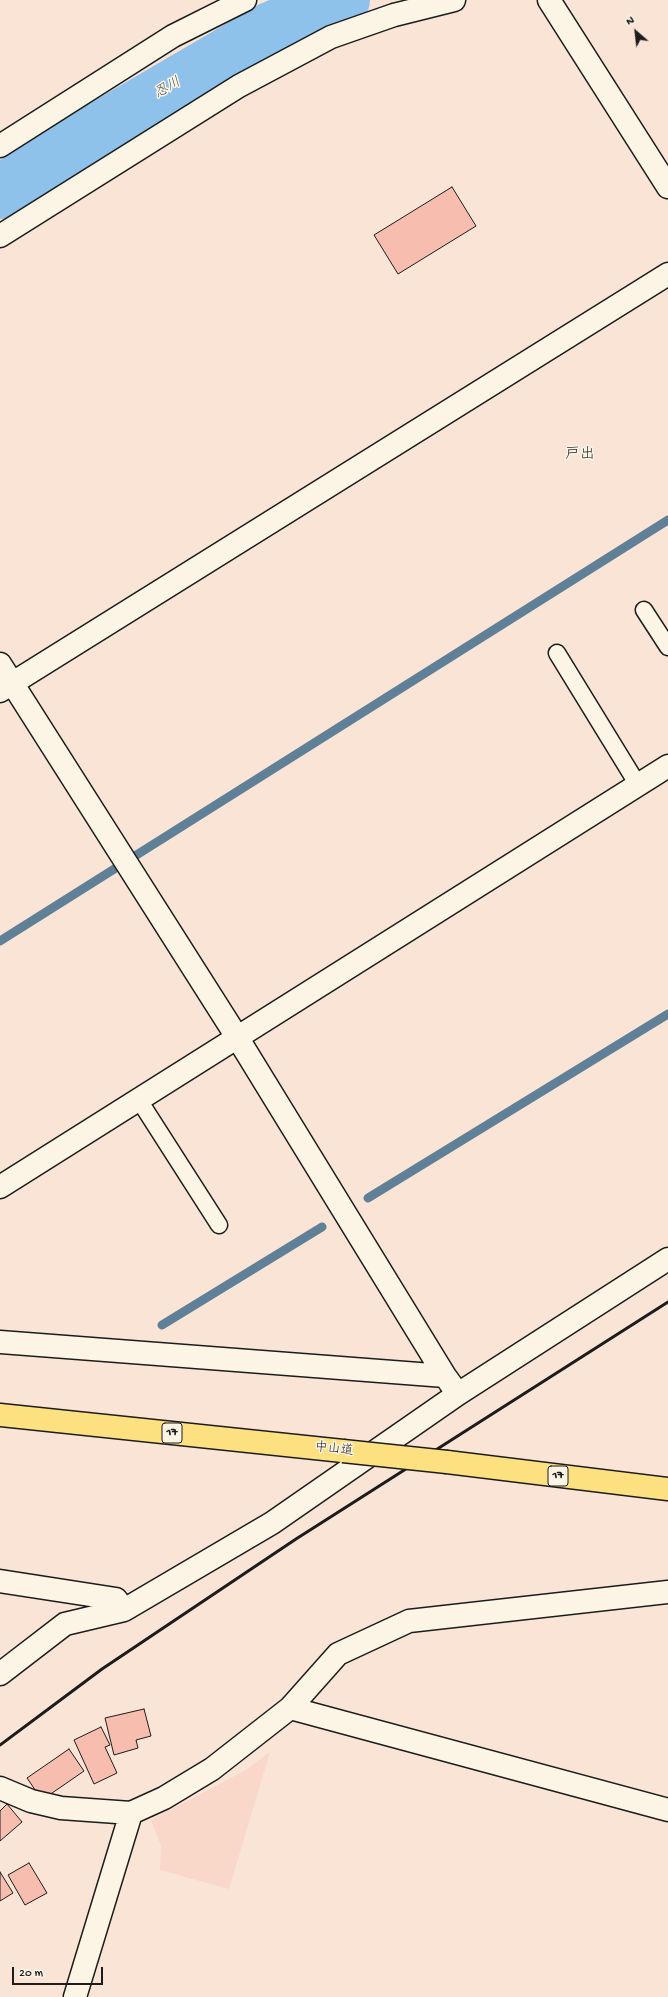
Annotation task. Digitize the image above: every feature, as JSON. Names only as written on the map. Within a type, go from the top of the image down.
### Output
[{"type":"highway","name":"中山道","points":[[0,1416],[447,1462],[668,1489]]},
{"type":"street","points":[[0,145],[173,36],[245,0]]},
{"type":"street","points":[[0,236],[239,86],[331,37],[394,15],[454,0]]},
{"type":"street","points":[[549,0],[668,187]]},
{"type":"street","points":[[6,687],[668,274]]},
{"type":"street","points":[[0,664],[6,687],[237,1037],[445,1376],[458,1394]]},
{"type":"street","points":[[0,1186],[668,766]]},
{"type":"street","points":[[0,1674],[65,1624],[124,1610],[272,1523],[458,1394],[668,1260]]},
{"type":"street","points":[[0,1342],[445,1376]]},
{"type":"street","points":[[0,1581],[116,1600],[124,1610]]},
{"type":"street","points":[[0,1788],[32,1801],[61,1808],[131,1814],[164,1798],[212,1769],[290,1708],[338,1654],[409,1621],[668,1592]]},
{"type":"street","points":[[290,1708],[668,1810]]},
{"type":"street","points":[[75,1997],[131,1814]]},
{"type":"lane","points":[[644,610],[668,647]]},
{"type":"lane","points":[[557,653],[638,785]]},
{"type":"lane","points":[[139,1100],[219,1225]]},
{"type":"shaded area","points":[[270,1752],[229,1889],[160,1870],[161,1846],[151,1820],[246,1770]]},
{"type":"building","points":[[452,187],[476,226],[398,274],[374,235]]},
{"type":"building","points":[[144,1709],[151,1736],[136,1740],[138,1748],[114,1755],[105,1718]]},
{"type":"building","points":[[101,1727],[110,1745],[105,1747],[117,1773],[94,1784],[74,1740]]},
{"type":"building","points":[[69,1749],[84,1771],[42,1800],[27,1778]]},
{"type":"building","points":[[7,1804],[22,1822],[0,1841],[0,1811]]},
{"type":"building","points":[[29,1863],[47,1893],[25,1905],[8,1875]]},
{"type":"building","points":[[0,1872],[13,1893],[0,1901]]},
{"type":"waterway","name":"忍川","points":[[0,192],[94,132],[272,28],[343,0]]},
{"type":"waterway","points":[[0,941],[668,520]]},
{"type":"waterway","points":[[368,1198],[668,1014]]},
{"type":"waterway","points":[[162,1325],[322,1227]]},
{"type":"railway","points":[[0,1745],[102,1669],[296,1539],[668,1302]]},
{"type":"district","name":"戸出","points":[[580,456]]}]
